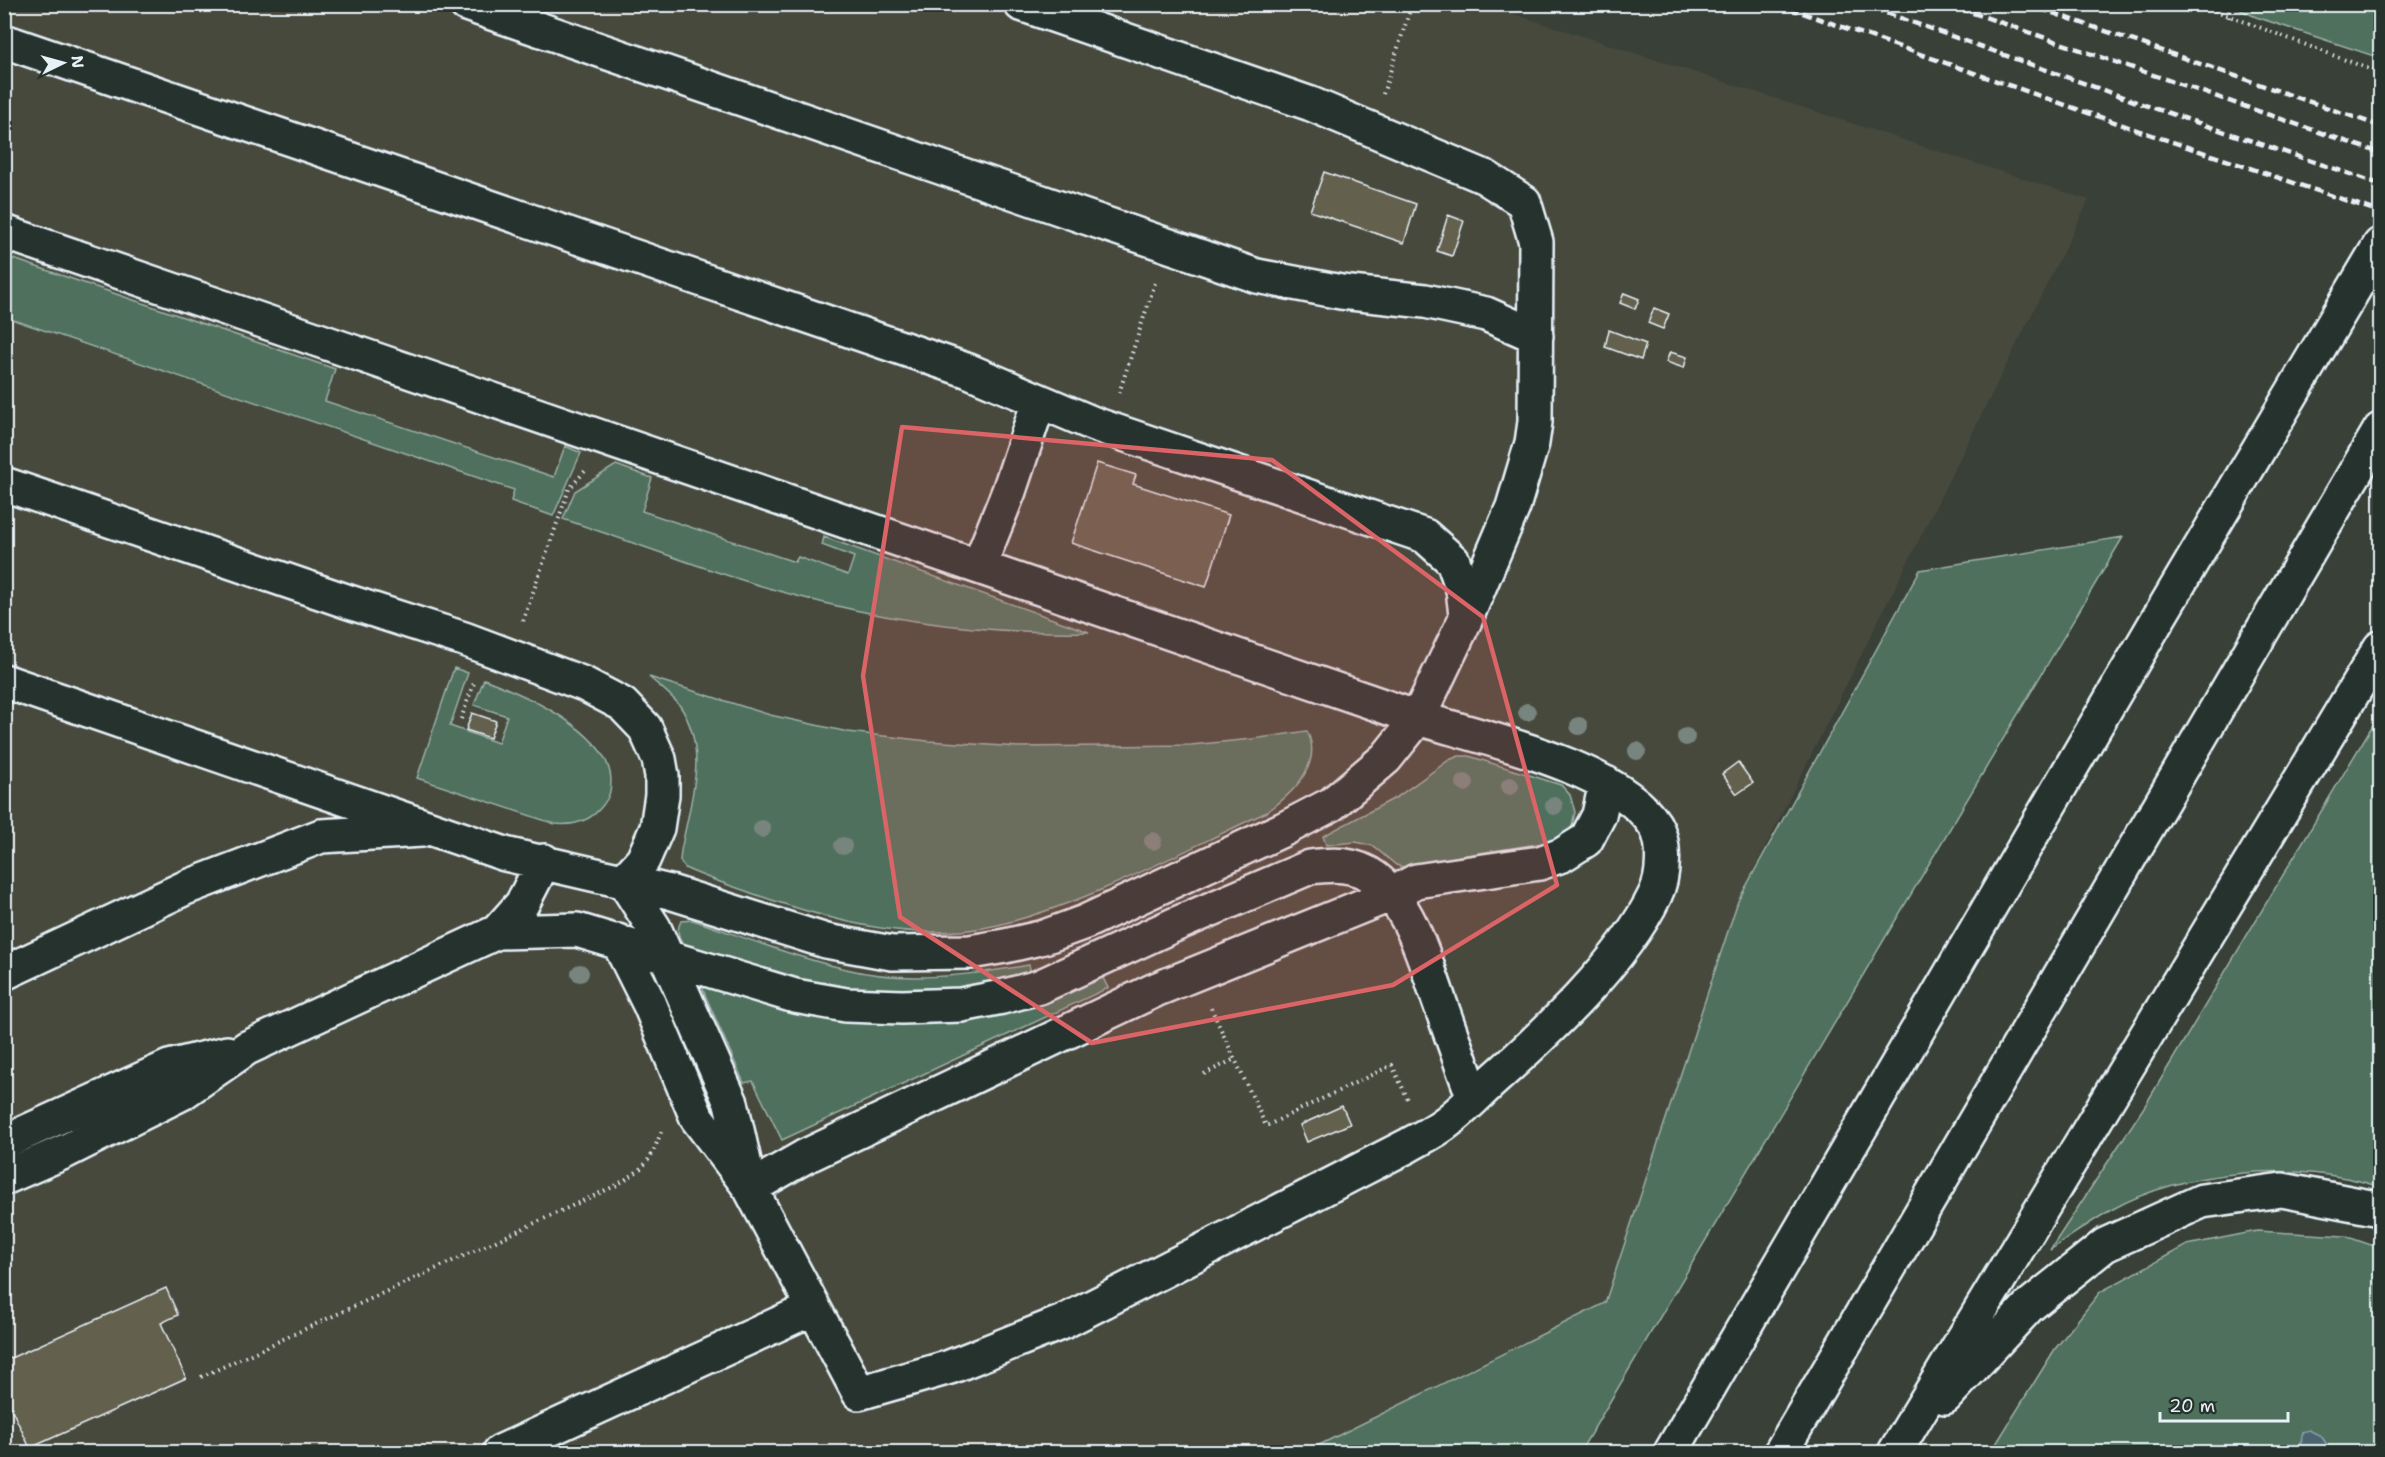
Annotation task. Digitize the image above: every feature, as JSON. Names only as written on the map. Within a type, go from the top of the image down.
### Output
[{"type":"main road","points":[[466,4],[1257,276],[1341,292],[1425,301],[1486,314],[1536,336]]},
{"type":"main road","points":[[4,681],[504,854],[544,861],[670,892],[826,941],[892,953],[941,953],[1005,946],[1044,937],[1085,922],[1284,830],[1332,804],[1386,758],[1418,718],[1513,507],[1532,443],[1535,422],[1536,242],[1524,202],[1485,177],[1311,104],[1021,4]]},
{"type":"main road","points":[[4,41],[969,371],[1107,428],[1425,536],[1453,561],[1463,589],[1466,615]]},
{"type":"main road","points":[[4,232],[1418,718],[1568,765],[1606,783],[1642,809],[1656,827],[1664,855],[1656,894],[1629,939],[1590,985],[1525,1052],[1443,1125],[1063,1322],[950,1367],[859,1393],[750,1188],[697,1118],[650,1005],[618,941]]},
{"type":"main road","points":[[1671,1452],[2155,624],[2380,245]]},
{"type":"main road","points":[[979,566],[1009,490],[1039,401]]},
{"type":"main road","points":[[1781,1452],[2380,430]]},
{"type":"main road","points":[[4,484],[464,639],[603,693],[622,704],[645,728],[659,759],[662,776],[662,795],[657,828],[643,860],[624,881]]},
{"type":"main road","points":[[1896,1451],[2300,785],[2380,648]]},
{"type":"main road","points":[[750,1188],[804,1157],[1155,990],[1392,894],[1416,881],[1540,863],[1562,855],[1586,840],[1599,815],[1606,783]]},
{"type":"main road","points":[[4,973],[185,888],[321,836],[439,830]]},
{"type":"main road","points":[[4,1178],[66,1151],[182,1092],[247,1048],[497,932],[522,904],[544,861]]},
{"type":"main road","points":[[497,932],[577,930],[795,996],[846,1005],[902,1008],[961,1005],[1039,987],[1310,867],[1329,864],[1348,865],[1376,878],[1392,894],[1415,935],[1474,1098]]},
{"type":"main road","points":[[624,881],[654,928],[696,1018],[731,1102],[750,1188]]},
{"type":"main road","points":[[1085,922],[1102,958]]},
{"type":"main road","points":[[4,1142],[168,1067],[247,1048]]},
{"type":"main road","points":[[1896,1451],[2029,1306],[2105,1245],[2202,1201],[2282,1190],[2380,1209]]},
{"type":"main road","points":[[500,1452],[813,1308]]},
{"type":"path","points":[[1373,129],[1412,4]]},
{"type":"path","points":[[2198,4],[2229,18],[2380,73]]},
{"type":"path","points":[[2229,18],[2230,4]]},
{"type":"path","points":[[1107,428],[1167,245]]},
{"type":"path","points":[[512,657],[569,489],[611,441]]},
{"type":"path","points":[[1196,973],[1266,1126],[1392,1065],[1425,1135]]},
{"type":"path","points":[[1204,1074],[1235,1059]]},
{"type":"highlighted area","points":[[902,427],[1272,460],[1483,617],[1557,885],[1393,985],[1092,1043],[900,917],[863,676]]},
{"type":"shaded area","points":[[5,5],[1486,5],[2089,200],[1738,901],[1605,1303],[1305,1452],[5,1452]]},
{"type":"green space","points":[[2230,5],[2380,5],[2380,58],[2256,17]]},
{"type":"green space","points":[[5,256],[335,369],[325,401],[554,477],[565,446],[581,453],[553,516],[511,501],[514,490],[5,317]]},
{"type":"green space","points":[[616,465],[652,478],[642,511],[795,562],[798,557],[848,575],[854,557],[822,545],[824,537],[1089,632],[1016,631],[944,625],[836,606],[741,580],[563,519],[575,491]]},
{"type":"green space","points":[[2123,537],[1580,1452],[1305,1452],[1605,1303],[1738,901],[1920,570]]},
{"type":"green space","points":[[454,668],[468,673],[450,726],[498,743],[507,716],[474,705],[484,679],[541,705],[580,730],[596,746],[607,762],[611,780],[609,796],[593,815],[582,821],[555,824],[417,778]]},
{"type":"green space","points":[[649,677],[770,715],[848,732],[928,741],[1018,747],[1191,745],[1307,731],[1311,744],[1311,755],[1303,777],[1286,797],[1267,812],[1101,890],[998,925],[967,930],[906,931],[816,914],[685,868],[680,861],[693,795],[696,759],[694,741],[689,723],[680,706]]},
{"type":"green space","points":[[2380,713],[2380,1187],[2315,1173],[2244,1173],[2208,1178],[2173,1185],[2140,1196],[2111,1210],[2050,1250],[2146,1104]]},
{"type":"green space","points":[[1459,756],[1469,756],[1561,785],[1570,795],[1575,812],[1572,826],[1565,835],[1550,842],[1460,856],[1407,868],[1396,865],[1373,846],[1356,842],[1326,845],[1323,836],[1397,797],[1449,760]]},
{"type":"green space","points":[[693,920],[807,959],[869,974],[915,977],[961,975],[1029,965],[1032,976],[974,990],[902,995],[800,984],[692,951],[682,941],[678,930],[681,921]]},
{"type":"green space","points":[[1102,976],[1108,988],[782,1140],[753,1081],[744,1083],[703,990],[704,986],[710,983],[783,1007]]},
{"type":"green space","points":[[2257,1231],[2345,1236],[2380,1248],[2380,1452],[2332,1452],[2321,1436],[2302,1432],[2301,1452],[1991,1452],[2055,1349],[2100,1292],[2187,1245]]},
{"type":"water","points":[[2309,1430],[2321,1436],[2332,1452],[2301,1452],[2302,1432]]},
{"type":"building","points":[[1324,172],[1416,204],[1404,243],[1310,211]]},
{"type":"building","points":[[1448,215],[1464,221],[1452,256],[1437,251]]},
{"type":"building","points":[[1624,293],[1639,299],[1635,309],[1620,303]]},
{"type":"building","points":[[1654,308],[1669,314],[1663,329],[1648,323]]},
{"type":"building","points":[[1609,330],[1646,344],[1641,360],[1605,347]]},
{"type":"building","points":[[1670,352],[1687,357],[1684,368],[1666,362]]},
{"type":"building","points":[[1097,463],[1136,475],[1133,484],[1229,515],[1206,587],[1071,543]]},
{"type":"building","points":[[472,713],[496,721],[490,738],[466,730]]},
{"type":"building","points":[[1738,762],[1753,783],[1737,794],[1722,774]]},
{"type":"building","points":[[1342,1106],[1350,1124],[1307,1142],[1300,1125]]},
{"type":"building","points":[[166,1288],[178,1315],[161,1323],[186,1378],[30,1448],[4,1393],[4,1361]]},
{"type":"railway","points":[[1777,4],[2380,212]]},
{"type":"railway","points":[[1861,4],[2145,105],[2380,184]]},
{"type":"railway","points":[[1947,4],[2380,153]]},
{"type":"railway","points":[[2027,4],[2380,126]]}]
